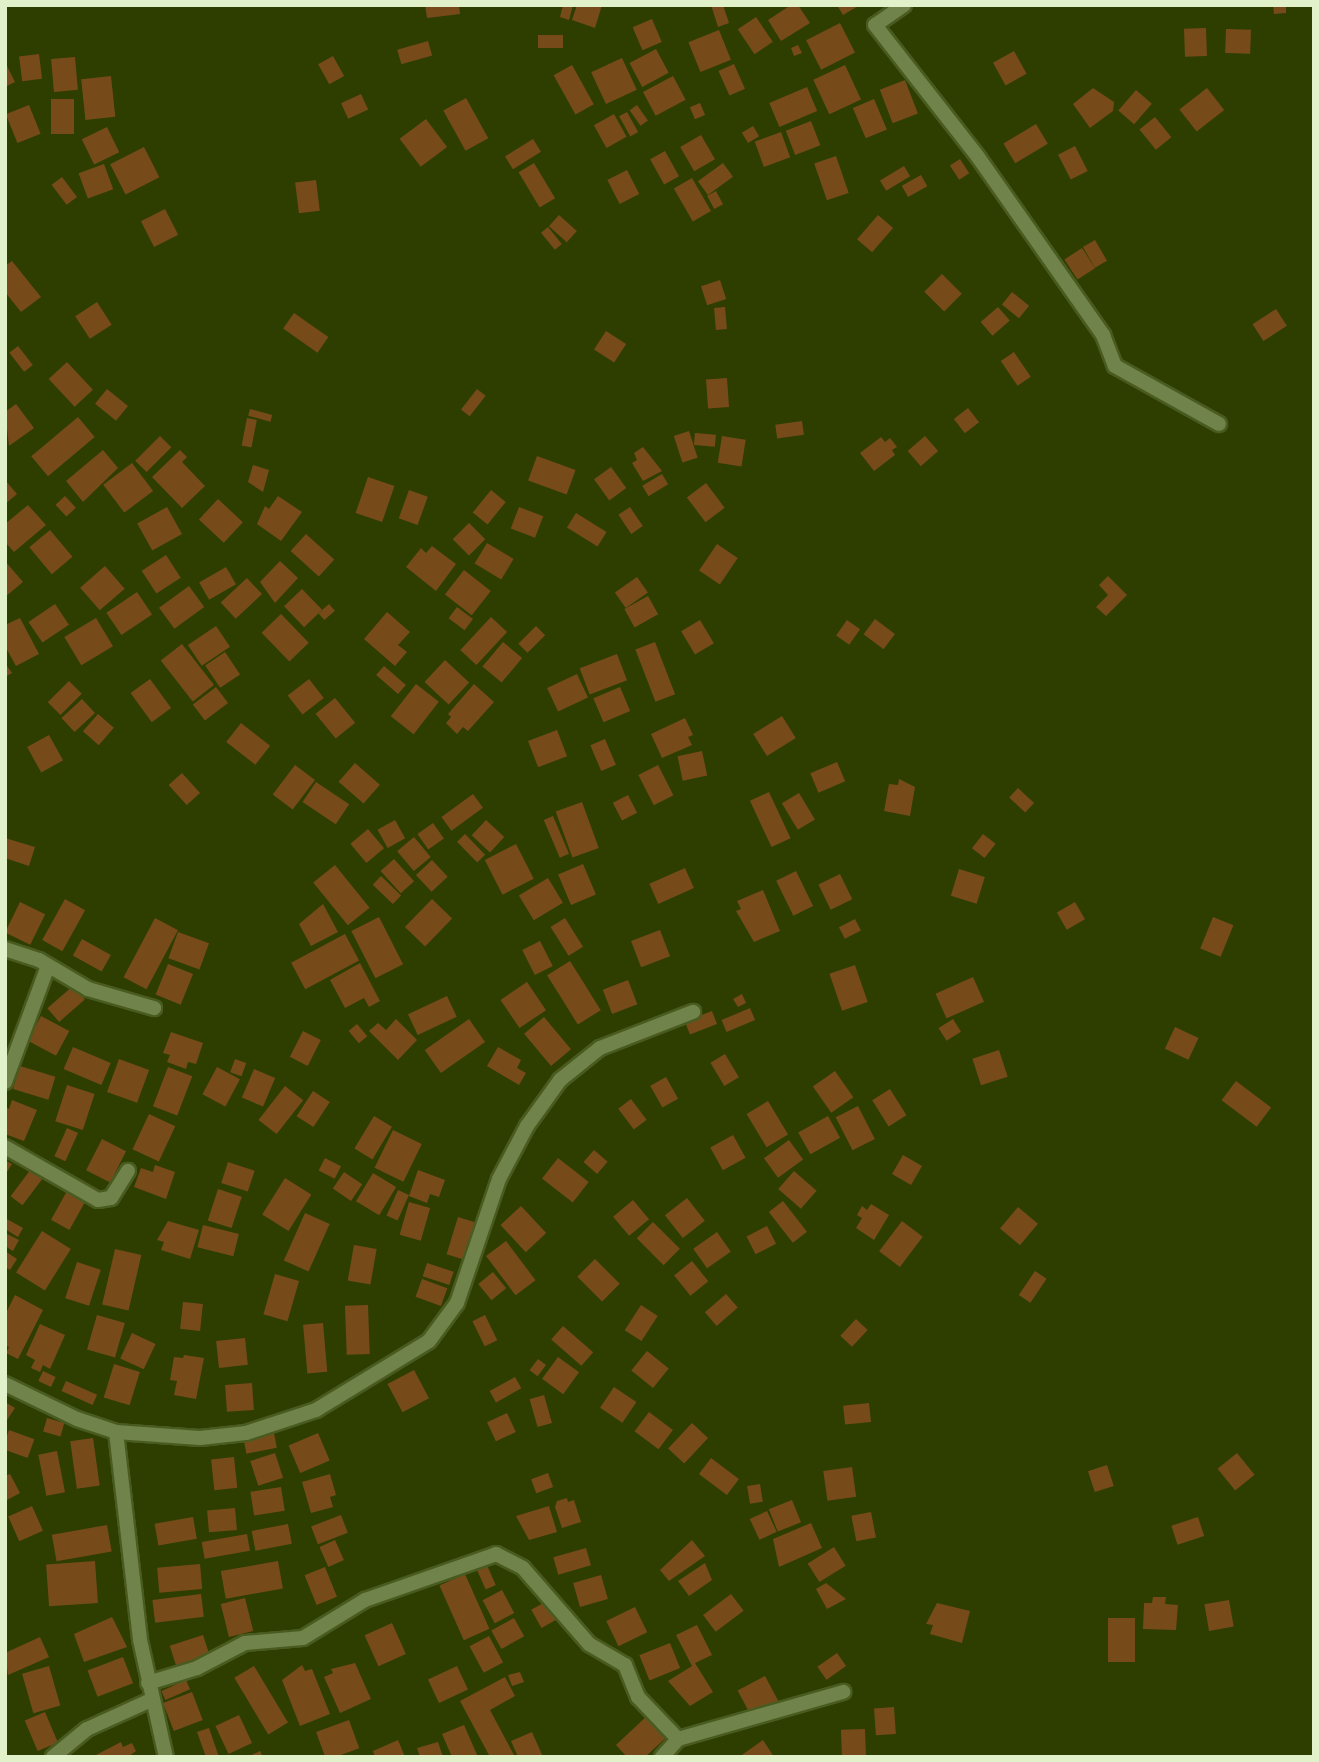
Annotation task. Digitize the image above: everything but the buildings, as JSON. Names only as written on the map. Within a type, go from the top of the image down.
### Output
[{"type":"street","points":[[904,5],[875,25],[978,157],[1096,323],[1115,366],[1219,424]]},
{"type":"street","points":[[5,948],[48,966],[88,989],[154,1008]]},
{"type":"street","points":[[5,1082],[48,966]]},
{"type":"street","points":[[5,1384],[77,1419],[116,1432],[200,1438],[246,1433],[316,1410],[429,1341],[457,1303],[499,1179],[527,1126],[560,1080],[600,1048],[693,1012]]},
{"type":"street","points":[[5,1147],[98,1200],[111,1198],[128,1171]]},
{"type":"street","points":[[116,1432],[148,1683],[166,1757]]},
{"type":"street","points":[[148,1683],[198,1668],[245,1643],[303,1638],[365,1601],[496,1555],[523,1568],[589,1644],[625,1665],[638,1697],[678,1739]]},
{"type":"street","points":[[662,1757],[678,1739],[844,1692]]},
{"type":"street","points":[[53,1757],[87,1730],[151,1700]]}]
